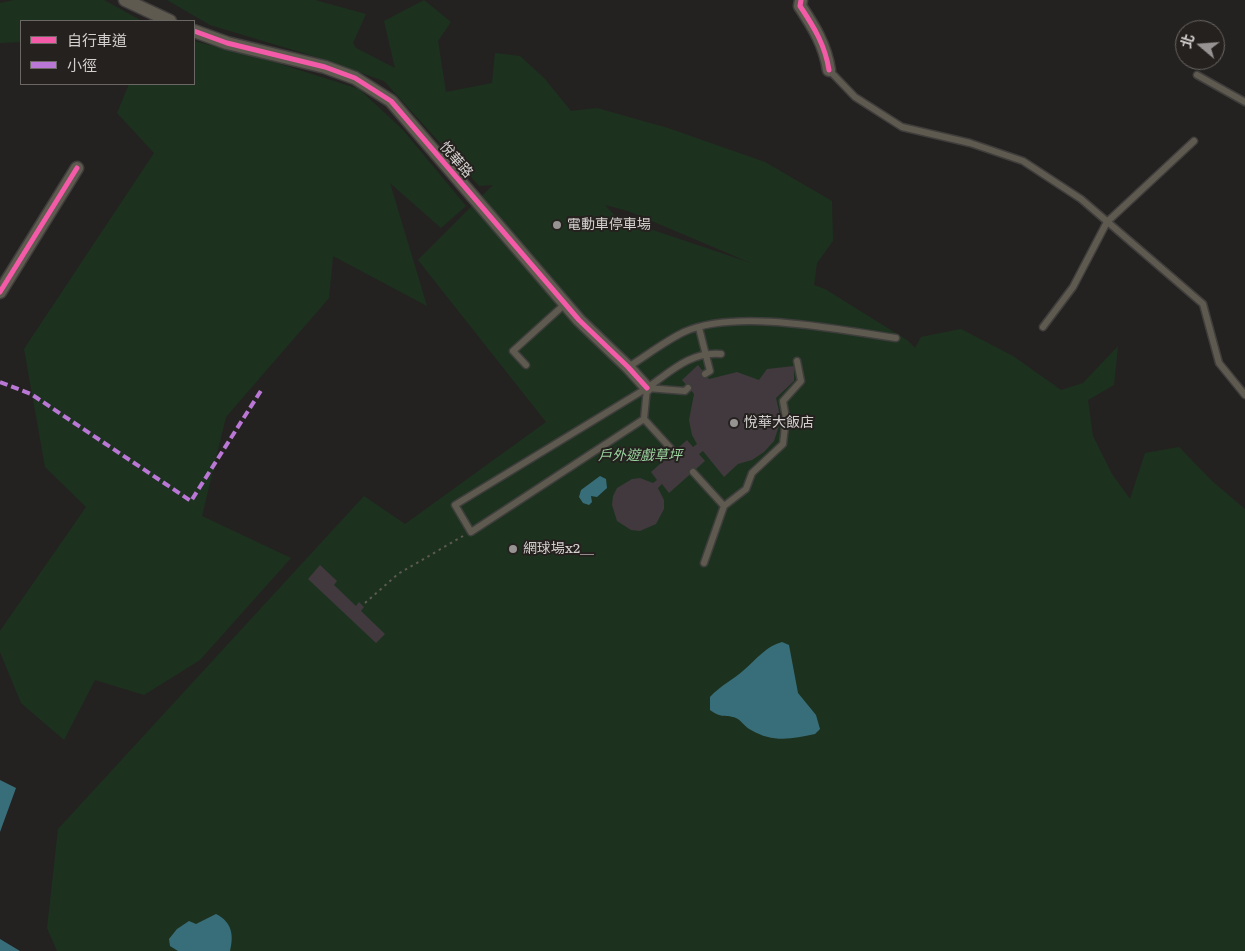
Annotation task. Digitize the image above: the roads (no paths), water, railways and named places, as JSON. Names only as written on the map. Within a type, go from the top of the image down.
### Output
[{"type":"street","points":[[125,0],[168,20]]},
{"type":"street","points":[[801,0],[800,6],[815,28],[826,50],[829,70]]},
{"type":"street","name":"悅華路","points":[[195,31],[227,43],[325,67],[355,78],[391,101],[564,304],[647,388]]},
{"type":"street","points":[[0,292],[77,168]]},
{"type":"lane","points":[[829,70],[855,97],[902,127],[970,143],[1022,161],[1081,199],[1203,304],[1219,363],[1245,395]]},
{"type":"lane","points":[[1197,75],[1245,102]]},
{"type":"lane","points":[[1043,328],[1073,287],[1107,222],[1194,141]]},
{"type":"lane","points":[[526,366],[513,351],[564,304]]},
{"type":"lane","points":[[628,367],[684,332],[733,321],[802,325],[896,338]]},
{"type":"lane","points":[[699,328],[707,353],[710,371],[706,374]]},
{"type":"lane","points":[[644,419],[472,532],[455,505],[647,388],[691,358],[707,353],[721,354]]},
{"type":"lane","points":[[704,564],[724,506],[746,489],[752,473],[783,444],[786,418],[783,401],[800,381],[797,361]]},
{"type":"lane","points":[[647,388],[684,391],[688,388]]},
{"type":"lane","points":[[647,388],[644,419],[674,452]]},
{"type":"lane","points":[[693,472],[724,506]]},
{"type":"water","points":[[600,476],[606,479],[607,488],[597,497],[591,496],[592,502],[589,505],[583,503],[579,497],[581,490]]},
{"type":"water","points":[[782,642],[789,645],[798,693],[816,715],[820,729],[815,734],[783,739],[767,737],[749,729],[736,718],[721,715],[710,710],[710,697],[714,693],[740,674],[766,650]]},
{"type":"water","points":[[0,780],[16,788],[0,832]]},
{"type":"water","points":[[216,914],[229,925],[232,934],[230,951],[178,951],[170,946],[169,939],[177,929],[189,921],[196,924]]},
{"type":"water","points":[[0,939],[20,951],[0,951]]},
{"type":"place","name":"電動車停車場","points":[[557,225]]},
{"type":"place","name":"悅華大飯店","points":[[734,423]]},
{"type":"place","name":"網球場x2＿","points":[[513,549]]},
{"type":"park label","name":"戶外遊戲草坪","points":[[640,456]]}]
